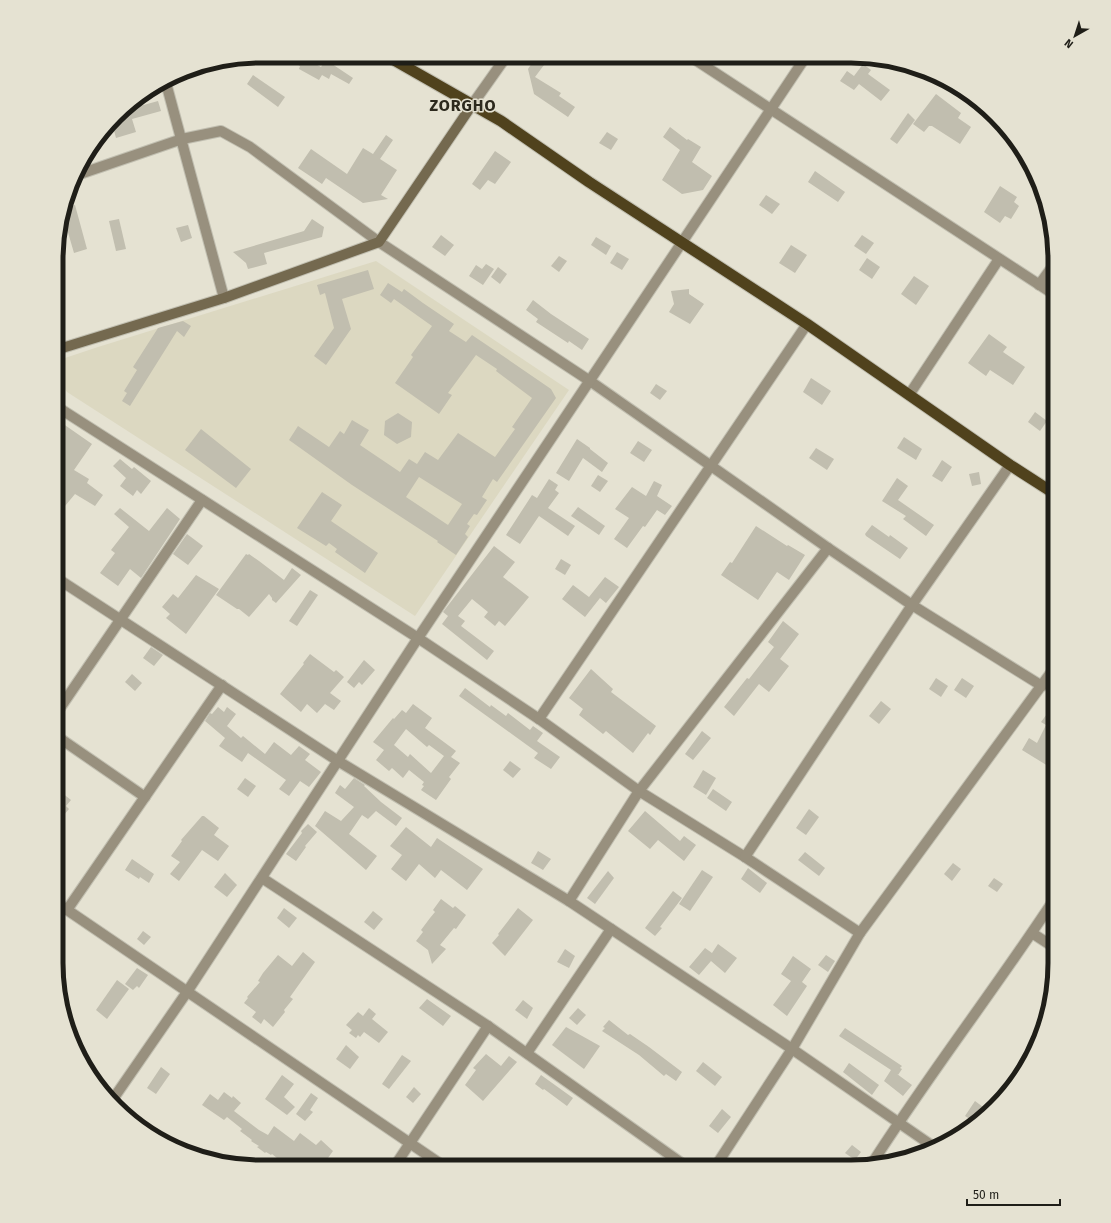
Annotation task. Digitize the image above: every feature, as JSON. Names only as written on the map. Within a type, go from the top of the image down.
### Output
[{"type":"highway","points":[[399,63],[500,121],[589,182],[807,324],[1010,465],[1048,489]]},
{"type":"main road","points":[[63,348],[224,298],[379,242],[472,105]]},
{"type":"street","points":[[472,105],[502,63]]},
{"type":"street","points":[[700,63],[1048,291]]},
{"type":"street","points":[[115,1096],[187,992],[418,638],[802,63]]},
{"type":"street","points":[[167,86],[224,298]]},
{"type":"street","points":[[83,174],[182,139],[221,131],[250,147],[379,242],[590,381],[912,605],[1042,686]]},
{"type":"street","points":[[909,395],[999,259]]},
{"type":"street","points":[[1039,285],[1048,273]]},
{"type":"street","points":[[539,719],[807,324]]},
{"type":"street","points":[[63,411],[418,638],[539,719],[639,791],[745,857],[860,933]]},
{"type":"street","points":[[745,857],[912,605],[1010,465]]},
{"type":"street","points":[[63,704],[202,500]]},
{"type":"street","points":[[569,901],[639,791],[828,548]]},
{"type":"street","points":[[63,582],[338,761],[569,901],[792,1049],[928,1144]]},
{"type":"street","points":[[720,1160],[792,1049],[860,933],[1048,677]]},
{"type":"street","points":[[67,910],[222,686]]},
{"type":"street","points":[[63,740],[145,797]]},
{"type":"street","points":[[262,878],[488,1026],[677,1160]]},
{"type":"street","points":[[63,907],[435,1160]]},
{"type":"street","points":[[875,1158],[898,1122],[1048,909]]},
{"type":"street","points":[[527,1053],[611,929]]},
{"type":"street","points":[[1032,933],[1048,943]]},
{"type":"street","points":[[399,1160],[488,1026]]},
{"type":"shaded area","points":[[376,261],[569,390],[415,616],[67,392],[63,386],[63,359]]},
{"type":"building","points":[[295,63],[314,63],[321,67],[324,63],[330,63],[353,78],[349,84],[331,74],[329,79],[322,75],[319,80],[299,69],[300,66]]},
{"type":"building","points":[[532,63],[546,63],[535,77],[561,93],[559,96],[575,107],[568,117],[534,94],[528,69]]},
{"type":"building","points":[[863,64],[871,70],[868,74],[890,90],[881,101],[859,84],[854,90],[840,81],[847,71],[854,76]]},
{"type":"building","points":[[253,75],[285,97],[278,107],[247,84]]},
{"type":"building","points":[[936,94],[961,113],[958,118],[971,127],[960,144],[932,126],[929,126],[924,132],[913,124]]},
{"type":"building","points":[[158,101],[161,111],[132,119],[136,132],[116,138],[113,129],[136,107]]},
{"type":"building","points":[[908,113],[915,120],[897,144],[890,139]]},
{"type":"building","points":[[670,127],[687,140],[688,139],[701,147],[692,162],[712,176],[703,190],[682,194],[662,180],[680,150],[663,137]]},
{"type":"building","points":[[607,132],[618,139],[611,150],[599,143]]},
{"type":"building","points":[[386,135],[393,140],[380,159],[397,170],[381,195],[388,199],[363,203],[326,178],[322,184],[298,168],[311,149],[347,174],[363,148],[373,154]]},
{"type":"building","points":[[495,151],[511,162],[495,184],[488,180],[480,190],[472,184]]},
{"type":"building","points":[[815,171],[845,192],[838,202],[808,182]]},
{"type":"building","points":[[1000,186],[1017,197],[1014,202],[1019,206],[1011,219],[1005,216],[1000,223],[984,212]]},
{"type":"building","points":[[766,195],[780,204],[772,214],[759,205]]},
{"type":"building","points":[[75,205],[87,249],[74,253],[67,229],[66,229],[71,206]]},
{"type":"building","points":[[119,219],[126,249],[116,251],[109,221]]},
{"type":"building","points":[[312,219],[324,227],[322,237],[264,253],[267,264],[248,269],[246,263],[233,252],[304,231]]},
{"type":"building","points":[[188,225],[192,238],[181,242],[176,228]]},
{"type":"building","points":[[441,235],[454,245],[445,256],[432,247]]},
{"type":"building","points":[[862,235],[874,243],[866,254],[854,246]]},
{"type":"building","points":[[596,237],[611,246],[606,255],[591,245]]},
{"type":"building","points":[[791,245],[807,255],[795,273],[779,263]]},
{"type":"building","points":[[617,252],[629,259],[622,270],[610,263]]},
{"type":"building","points":[[559,256],[567,261],[559,272],[551,266]]},
{"type":"building","points":[[867,258],[880,267],[872,279],[859,270]]},
{"type":"building","points":[[486,264],[494,269],[483,285],[469,276],[476,265],[482,269]]},
{"type":"building","points":[[498,267],[507,274],[500,284],[491,277]]},
{"type":"building","points":[[368,270],[374,289],[342,299],[351,329],[326,365],[314,356],[334,328],[325,293],[320,295],[317,285]]},
{"type":"building","points":[[914,276],[929,286],[916,305],[901,294]]},
{"type":"building","points":[[388,283],[402,292],[404,289],[454,324],[449,331],[466,342],[472,335],[551,389],[556,398],[497,482],[493,479],[482,497],[487,500],[477,515],[474,514],[467,524],[470,526],[465,534],[468,537],[456,555],[437,542],[438,541],[352,485],[289,440],[298,426],[329,447],[340,431],[344,434],[352,420],[369,430],[360,445],[400,472],[409,459],[417,464],[425,452],[438,460],[458,433],[495,457],[515,429],[512,427],[532,398],[496,371],[497,369],[476,355],[448,393],[452,395],[439,414],[395,383],[413,357],[411,355],[432,326],[394,299],[391,303],[380,295]],"holes":[[[419,477],[462,504],[448,525],[406,497]]]},
{"type":"building","points":[[689,289],[689,294],[704,304],[690,324],[669,312],[674,304],[671,291]]},
{"type":"building","points":[[533,300],[551,314],[589,339],[582,350],[569,341],[568,343],[536,322],[538,319],[526,310]]},
{"type":"building","points":[[183,321],[191,326],[184,337],[177,331],[130,406],[122,401],[127,393],[124,391],[137,370],[133,367],[158,328]]},
{"type":"building","points":[[989,334],[1007,347],[1003,352],[1025,367],[1013,385],[990,370],[986,376],[968,363]]},
{"type":"building","points":[[811,378],[831,391],[822,405],[803,392]]},
{"type":"building","points":[[656,384],[667,391],[660,400],[650,393]]},
{"type":"building","points":[[1035,412],[1047,421],[1040,431],[1028,422]]},
{"type":"building","points":[[398,413],[412,422],[411,437],[397,444],[384,435],[385,421]]},
{"type":"building","points":[[63,424],[92,444],[74,470],[89,479],[87,483],[103,495],[95,506],[75,494],[65,506],[63,504]]},
{"type":"building","points":[[201,429],[251,469],[236,488],[185,450]]},
{"type":"building","points":[[904,437],[922,449],[916,460],[897,448]]},
{"type":"building","points":[[577,439],[608,463],[602,472],[583,458],[569,481],[556,473]]},
{"type":"building","points":[[638,441],[652,450],[644,462],[630,453]]},
{"type":"building","points":[[816,448],[834,459],[827,470],[809,458]]},
{"type":"building","points":[[120,459],[132,469],[134,467],[151,481],[141,494],[137,490],[133,496],[120,486],[126,478],[113,466]]},
{"type":"building","points":[[942,460],[952,467],[942,482],[932,476]]},
{"type":"building","points":[[979,472],[981,484],[972,486],[969,474]]},
{"type":"building","points":[[598,475],[608,481],[600,492],[591,486]]},
{"type":"building","points":[[897,478],[908,486],[898,500],[934,525],[926,536],[903,519],[906,516],[882,501]]},
{"type":"building","points":[[549,479],[558,485],[555,490],[559,493],[548,508],[575,526],[568,536],[539,516],[520,544],[506,535],[532,495],[537,498]]},
{"type":"building","points":[[654,481],[662,485],[657,496],[672,506],[665,515],[657,510],[627,548],[614,539],[629,518],[615,509],[632,487],[646,496]]},
{"type":"building","points":[[322,492],[342,505],[331,521],[378,553],[365,573],[335,552],[337,549],[329,543],[326,546],[297,528]]},
{"type":"building","points":[[578,507],[605,526],[599,535],[571,516]]},
{"type":"building","points":[[120,508],[149,531],[167,508],[180,519],[141,578],[130,569],[118,586],[100,573],[115,553],[111,550],[129,527],[114,514]]},
{"type":"building","points":[[872,525],[889,537],[890,535],[908,548],[900,559],[866,536],[865,534]]},
{"type":"building","points":[[756,526],[787,546],[788,545],[805,555],[789,580],[777,572],[758,600],[721,575],[730,562],[732,563]]},
{"type":"building","points":[[187,534],[203,546],[188,565],[173,554]]},
{"type":"building","points":[[494,546],[515,562],[503,577],[529,597],[505,626],[499,621],[495,626],[484,617],[488,612],[472,599],[458,616],[465,621],[461,626],[494,651],[487,660],[442,624],[448,616],[443,612]]},
{"type":"building","points":[[246,554],[249,554],[284,580],[292,568],[301,575],[276,603],[272,600],[269,594],[249,617],[216,595]]},
{"type":"building","points":[[561,559],[571,565],[565,575],[555,569]]},
{"type":"building","points":[[196,575],[219,589],[186,634],[166,618],[170,614],[162,607],[173,594],[178,598]]},
{"type":"building","points":[[605,577],[619,587],[606,603],[600,598],[585,617],[562,599],[573,585],[589,597]]},
{"type":"building","points":[[310,590],[318,595],[297,626],[289,621]]},
{"type":"building","points":[[783,621],[799,634],[780,659],[789,666],[769,692],[759,684],[734,716],[724,707],[747,678],[749,679],[774,647],[768,642]]},
{"type":"building","points":[[151,647],[163,655],[154,666],[143,658]]},
{"type":"building","points":[[310,654],[334,672],[336,670],[344,677],[330,693],[341,701],[334,710],[325,704],[317,713],[307,704],[301,712],[280,694]]},
{"type":"building","points":[[364,660],[375,670],[362,685],[359,682],[354,688],[347,682]]},
{"type":"building","points":[[591,669],[613,689],[611,692],[656,726],[650,735],[648,733],[633,753],[606,731],[603,734],[579,715],[583,709],[569,698]]},
{"type":"building","points":[[132,674],[142,683],[135,691],[125,682]]},
{"type":"building","points":[[936,678],[948,686],[941,697],[929,689]]},
{"type":"building","points":[[962,678],[974,686],[966,698],[954,690]]},
{"type":"building","points":[[465,688],[490,707],[491,705],[506,716],[508,713],[530,730],[533,726],[543,733],[537,741],[560,757],[551,769],[534,758],[538,753],[459,696]]},
{"type":"building","points":[[881,701],[891,709],[879,724],[869,716]]},
{"type":"building","points":[[413,704],[432,718],[425,728],[456,751],[451,757],[460,763],[449,777],[451,779],[436,800],[421,790],[424,786],[422,785],[424,782],[409,770],[403,778],[392,768],[389,771],[376,760],[384,750],[373,742],[393,718],[394,719],[402,710],[406,713]],"holes":[[[406,729],[427,747],[429,745],[444,756],[431,773],[410,754],[408,757],[394,745]]]},
{"type":"building","points":[[218,707],[224,712],[227,707],[236,714],[227,726],[241,738],[243,736],[265,754],[274,742],[291,755],[299,746],[310,754],[305,760],[321,772],[309,787],[300,781],[289,796],[279,789],[286,780],[248,753],[242,762],[219,746],[225,738],[205,721],[210,713],[212,714]]},
{"type":"building","points":[[1048,712],[1048,766],[1022,750],[1029,738],[1037,743],[1046,725],[1041,722]]},
{"type":"building","points":[[702,731],[711,738],[693,760],[685,754]]},
{"type":"building","points":[[510,761],[521,769],[513,778],[503,770]]},
{"type":"building","points":[[703,770],[716,778],[706,795],[693,787]]},
{"type":"building","points":[[245,778],[256,786],[248,797],[237,789]]},
{"type":"building","points":[[354,778],[365,785],[364,786],[381,802],[402,818],[396,826],[376,811],[368,819],[362,815],[349,834],[377,856],[366,870],[315,826],[325,811],[341,821],[354,807],[335,793],[340,785],[345,789]]},
{"type":"building","points":[[713,789],[732,802],[726,811],[707,798]]},
{"type":"building","points":[[63,794],[71,800],[66,806],[69,809],[63,816]]},
{"type":"building","points":[[809,809],[819,817],[806,835],[796,828]]},
{"type":"building","points":[[645,811],[680,841],[684,836],[696,845],[684,861],[658,840],[650,849],[628,831]]},
{"type":"building","points":[[202,816],[219,828],[214,835],[229,846],[218,861],[202,850],[179,881],[170,874],[180,862],[171,856],[182,841],[181,840]]},
{"type":"building","points":[[308,824],[317,832],[305,846],[306,847],[296,861],[286,854],[302,833],[301,831]]},
{"type":"building","points":[[406,827],[431,847],[437,838],[483,869],[467,890],[441,870],[435,878],[419,864],[406,881],[391,869],[402,855],[390,846]]},
{"type":"building","points":[[538,851],[551,859],[543,870],[531,863]]},
{"type":"building","points":[[805,852],[825,868],[819,876],[798,860]]},
{"type":"building","points":[[132,859],[154,874],[149,883],[140,877],[139,879],[125,870]]},
{"type":"building","points":[[953,863],[961,869],[952,881],[944,874]]},
{"type":"building","points":[[748,868],[767,883],[760,893],[741,879]]},
{"type":"building","points":[[702,870],[713,877],[690,911],[679,904]]},
{"type":"building","points":[[608,871],[614,878],[595,904],[587,898]]},
{"type":"building","points":[[225,873],[237,885],[227,897],[214,887]]},
{"type":"building","points":[[994,878],[1003,884],[997,892],[988,886]]},
{"type":"building","points":[[673,891],[682,898],[655,936],[645,928]]},
{"type":"building","points":[[441,899],[453,908],[455,906],[466,915],[456,929],[454,928],[440,945],[446,949],[432,964],[428,950],[416,941],[423,932],[421,930],[435,912],[433,910]]},
{"type":"building","points":[[284,908],[297,918],[289,928],[277,918]]},
{"type":"building","points":[[518,908],[533,920],[505,956],[492,943]]},
{"type":"building","points":[[373,911],[383,919],[374,930],[364,922]]},
{"type":"building","points":[[143,931],[151,937],[144,945],[137,939]]},
{"type":"building","points":[[718,944],[737,958],[725,973],[711,961],[699,975],[689,967],[705,948],[712,953]]},
{"type":"building","points":[[565,949],[575,956],[569,968],[557,962]]},
{"type":"building","points":[[303,952],[315,962],[290,997],[293,999],[273,1027],[264,1019],[261,1024],[252,1017],[256,1012],[244,1003],[248,998],[247,997],[260,982],[258,981],[263,973],[278,955],[292,966]]},
{"type":"building","points":[[826,955],[835,961],[828,972],[818,965]]},
{"type":"building","points":[[793,956],[811,969],[802,982],[807,986],[787,1016],[773,1005],[791,981],[781,974]]},
{"type":"building","points":[[137,968],[148,975],[139,988],[137,986],[133,990],[125,984]]},
{"type":"building","points":[[117,980],[129,989],[107,1019],[96,1010]]},
{"type":"building","points":[[427,999],[451,1016],[443,1026],[419,1008]]},
{"type":"building","points":[[523,1000],[533,1008],[527,1019],[515,1010]]},
{"type":"building","points":[[369,1008],[376,1014],[372,1019],[388,1032],[379,1043],[364,1032],[360,1037],[358,1035],[356,1038],[349,1033],[352,1030],[346,1025],[358,1012],[363,1016]]},
{"type":"building","points":[[578,1008],[586,1015],[577,1025],[569,1018]]},
{"type":"building","points":[[609,1020],[628,1035],[630,1034],[649,1047],[682,1072],[676,1081],[666,1074],[664,1076],[639,1055],[602,1031],[605,1028],[603,1027]]},
{"type":"building","points":[[566,1027],[600,1046],[584,1069],[552,1045]]},
{"type":"building","points":[[845,1028],[902,1066],[900,1068],[902,1069],[898,1075],[912,1085],[903,1096],[884,1081],[891,1070],[839,1036]]},
{"type":"building","points":[[346,1045],[359,1057],[350,1069],[336,1059]]},
{"type":"building","points":[[486,1054],[501,1066],[509,1056],[517,1062],[483,1101],[465,1085],[476,1070],[473,1068]]},
{"type":"building","points":[[402,1055],[411,1061],[389,1089],[382,1084]]},
{"type":"building","points":[[703,1062],[722,1077],[715,1086],[696,1071]]},
{"type":"building","points":[[849,1063],[879,1085],[872,1095],[843,1072]]},
{"type":"building","points":[[161,1067],[170,1074],[156,1094],[147,1088]]},
{"type":"building","points":[[282,1075],[294,1084],[284,1097],[295,1107],[287,1115],[265,1099]]},
{"type":"building","points":[[541,1075],[573,1098],[567,1106],[535,1084]]},
{"type":"building","points":[[414,1087],[421,1094],[413,1103],[406,1097]]},
{"type":"building","points":[[224,1092],[232,1098],[233,1096],[241,1103],[234,1111],[268,1135],[274,1126],[294,1141],[300,1133],[316,1145],[321,1140],[333,1151],[328,1158],[330,1160],[279,1160],[272,1154],[265,1153],[257,1147],[259,1146],[240,1131],[242,1129],[227,1117],[224,1120],[202,1105],[210,1094],[218,1100]]},
{"type":"building","points":[[311,1093],[318,1098],[310,1110],[313,1112],[305,1121],[296,1114]]},
{"type":"building","points":[[975,1101],[984,1108],[970,1119],[965,1116]]},
{"type":"building","points":[[722,1109],[731,1117],[718,1133],[709,1126]]},
{"type":"building","points":[[852,1145],[861,1152],[855,1160],[845,1153]]},
{"type":"district","name":"ZORGHO","points":[[463,105]]}]
